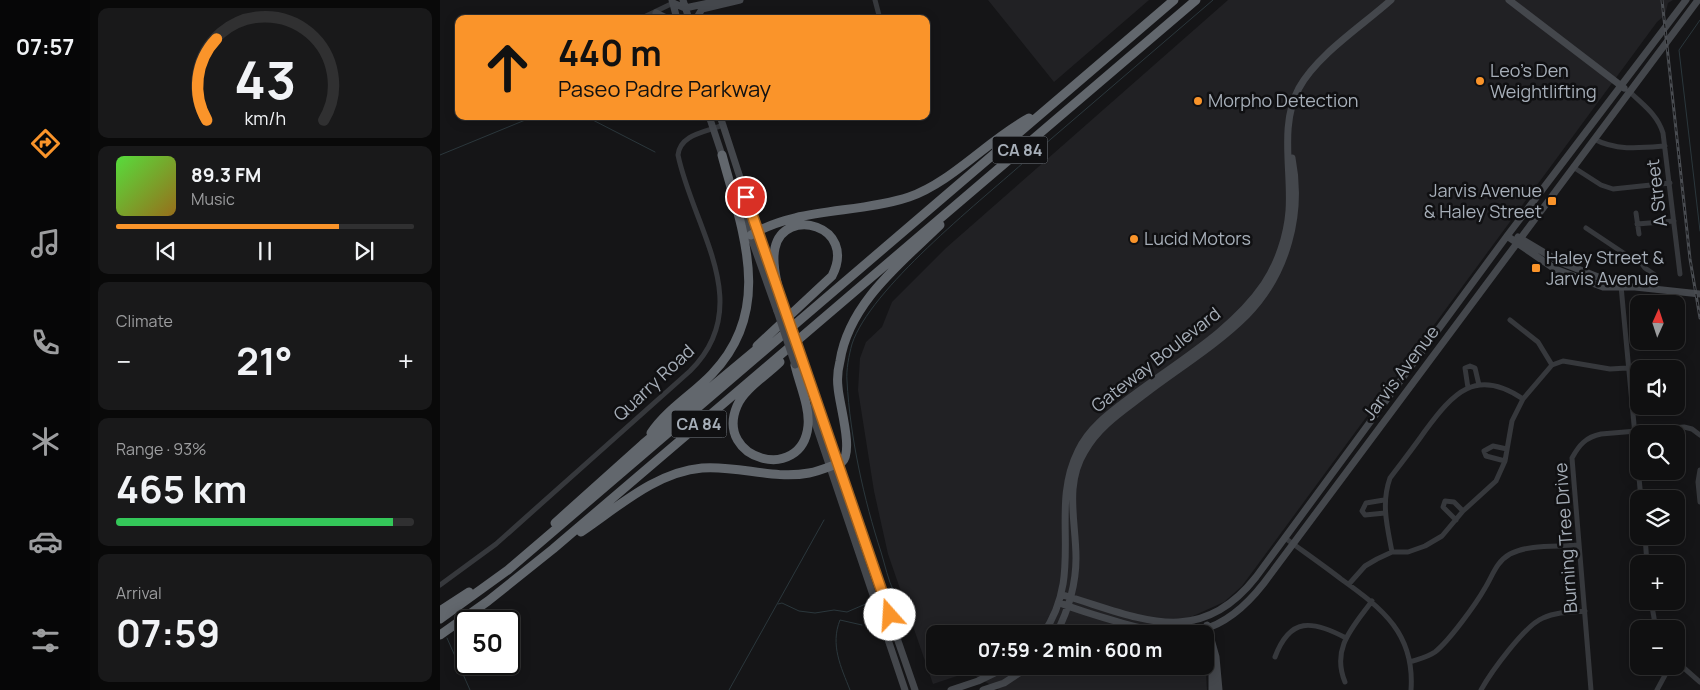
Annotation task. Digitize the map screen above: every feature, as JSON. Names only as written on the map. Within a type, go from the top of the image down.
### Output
[{"type":"highway","name":"CA 84","points":[[440,611],[529,546],[643,444],[1167,0]]},
{"type":"highway","name":"CA 84","points":[[440,619],[508,570],[1174,0]]},
{"type":"highway","name":"CA 84","points":[[440,635],[488,601],[553,549],[1196,0]]},
{"type":"highway","points":[[754,234],[816,214],[881,204],[911,196],[942,179],[1006,130],[1029,118]]},
{"type":"highway","points":[[643,444],[655,427],[722,363],[737,339],[746,314],[750,282],[747,251],[722,155]]},
{"type":"highway","points":[[553,549],[656,481],[674,474],[715,468],[795,475],[808,474],[845,459],[847,448],[838,387],[839,366],[843,344],[856,316],[874,291],[995,171]]},
{"type":"highway","points":[[730,371],[832,276],[837,268],[838,252],[836,243],[824,230],[815,226],[796,226],[788,230],[776,243],[775,261],[779,309]]},
{"type":"highway","points":[[798,363],[808,424],[802,443],[786,457],[764,460],[754,456],[739,442],[735,432],[734,417],[738,404],[845,299]]},
{"type":"main road","points":[[683,0],[688,15]]},
{"type":"main road","points":[[673,1],[685,8],[722,0]]},
{"type":"main road","points":[[698,15],[702,9],[740,0]]},
{"type":"main road","name":"Gateway Boulevard","points":[[1050,625],[1063,595],[1066,570],[1068,480],[1078,450],[1099,422],[1113,410],[1230,323],[1243,311],[1265,281],[1281,247],[1289,211],[1289,143],[1292,104],[1307,76],[1318,63],[1391,0]]},
{"type":"main road","points":[[1509,0],[1630,92]]},
{"type":"main road","name":"Jarvis Avenue","points":[[1063,595],[1152,621],[1168,623],[1202,620],[1232,604],[1245,591],[1285,538],[1508,236],[1686,0]]},
{"type":"main road","name":"Jarvis Avenue","points":[[1214,625],[1238,612],[1253,598],[1698,0]]},
{"type":"main road","points":[[673,1],[676,15]]},
{"type":"main road","points":[[656,12],[661,15]]},
{"type":"main road","points":[[710,120],[722,155],[754,234]]},
{"type":"main road","points":[[721,120],[754,234],[779,309],[833,465],[915,690]]},
{"type":"main road","name":"Gateway Boulevard","points":[[1060,625],[1072,598],[1076,555],[1071,498],[1073,481],[1083,452],[1103,426],[1247,315],[1270,284],[1286,249],[1295,212],[1294,170],[1289,143]]},
{"type":"main road","points":[[1508,236],[1566,274],[1603,287],[1612,289],[1620,286],[1700,294]]},
{"type":"main road","points":[[833,465],[905,690]]},
{"type":"main road","name":"Jarvis Avenue","points":[[1060,603],[1131,625]]},
{"type":"main road","points":[[1202,620],[1203,625]]},
{"type":"main road","points":[[1214,653],[1219,690]]},
{"type":"main road","points":[[951,690],[990,675]]},
{"type":"main road","points":[[983,690],[1004,683],[1016,675]]},
{"type":"main road","points":[[1212,675],[1212,690]]},
{"type":"street","points":[[875,0],[879,15]]},
{"type":"street","points":[[649,15],[673,1]]},
{"type":"street","name":"A Street","points":[[1630,92],[1642,102],[1659,122],[1666,146],[1680,274]]},
{"type":"street","name":"Quarry Road","points":[[440,585],[496,544],[690,371],[710,348],[720,318],[720,286],[678,155],[682,142],[723,125]]},
{"type":"street","points":[[1594,139],[1607,146],[1637,148],[1666,146]]},
{"type":"street","points":[[1573,167],[1601,185],[1613,189],[1670,184]]},
{"type":"street","points":[[1636,213],[1639,234]]},
{"type":"street","points":[[1637,224],[1674,220]]},
{"type":"street","points":[[1586,228],[1625,254],[1639,260],[1644,268],[1655,275],[1656,289]]},
{"type":"street","points":[[1620,286],[1634,425]]},
{"type":"street","points":[[1510,320],[1538,342],[1552,365]]},
{"type":"street","points":[[1348,584],[1365,566],[1392,552],[1408,552],[1425,546],[1442,536],[1463,511],[1496,481],[1505,461],[1512,421],[1523,399],[1552,365],[1563,361],[1610,369],[1627,368]]},
{"type":"street","points":[[1468,388],[1465,368],[1470,366],[1475,368],[1479,385]]},
{"type":"street","points":[[1392,552],[1384,500],[1390,478],[1445,404],[1458,392],[1479,385],[1510,390],[1523,399]]},
{"type":"street","name":"Burning Tree Drive","points":[[1685,427],[1692,429],[1700,435]]},
{"type":"street","name":"Burning Tree Drive","points":[[1592,690],[1572,458],[1579,446],[1591,436],[1630,431]]},
{"type":"street","points":[[1505,461],[1490,459],[1484,451],[1493,446],[1507,449]]},
{"type":"street","points":[[1700,470],[1698,482],[1700,502]]},
{"type":"street","points":[[1384,500],[1366,503],[1362,511],[1364,515],[1370,516],[1385,513]]},
{"type":"street","points":[[1456,520],[1443,507],[1445,501],[1454,502],[1463,511]]},
{"type":"street","points":[[1285,538],[1372,601],[1393,623],[1402,638],[1410,662],[1411,690]]},
{"type":"street","points":[[1410,662],[1436,651],[1446,640],[1482,593],[1491,574],[1502,559],[1517,551],[1578,545]]},
{"type":"street","points":[[1345,682],[1340,668],[1346,638],[1372,601]]},
{"type":"street","points":[[1480,690],[1526,630],[1536,621],[1554,614],[1585,611]]},
{"type":"street","points":[[1275,657],[1281,641],[1291,630],[1307,624],[1326,628],[1346,638]]},
{"type":"street","points":[[1685,669],[1700,682]]},
{"type":"street","points":[[1657,690],[1665,675]]},
{"type":"shaded area","points":[[988,0],[1149,0],[1054,82]]},
{"type":"shaded area","points":[[1228,0],[1673,0],[1668,3],[1665,15],[1657,22],[1242,586],[1224,602],[1193,616],[1196,625],[926,625],[926,664],[888,554],[874,491],[858,390],[860,358],[866,342],[882,327],[892,302],[946,248]]},
{"type":"shaded area","points":[[930,675],[960,675],[933,684]]},
{"type":"shaded area","points":[[974,675],[1206,675],[1207,690],[999,690]]},
{"type":"waterway","points":[[891,596],[894,592],[888,577],[864,490],[851,424],[847,367],[852,344],[863,322],[880,298],[902,273],[954,223],[1213,0]]},
{"type":"waterway","points":[[1700,20],[1679,50],[1700,231]]},
{"type":"waterway","points":[[440,155],[525,120]]},
{"type":"waterway","points":[[593,120],[655,152]]},
{"type":"waterway","points":[[729,690],[824,520]]},
{"type":"waterway","points":[[778,604],[782,603],[799,611],[815,613],[834,610],[847,612],[868,603]]},
{"type":"waterway","points":[[850,690],[836,647],[837,629],[840,620],[862,625]]},
{"type":"waterway","points":[[447,638],[470,690]]},
{"type":"railway","points":[[1662,0],[1690,259],[1700,318]]},
{"type":"place","name":"Leo's Den Weightlifting","points":[[1480,81]]},
{"type":"place","name":"Morpho Detection","points":[[1198,101]]},
{"type":"place","name":"Jarvis Avenue & Haley Street","points":[[1552,201]]},
{"type":"place","name":"Lucid Motors","points":[[1134,239]]},
{"type":"place","name":"Haley Street & Jarvis Avenue","points":[[1536,268]]},
{"type":"route","points":[[746,197],[836,464],[890,615]]}]
